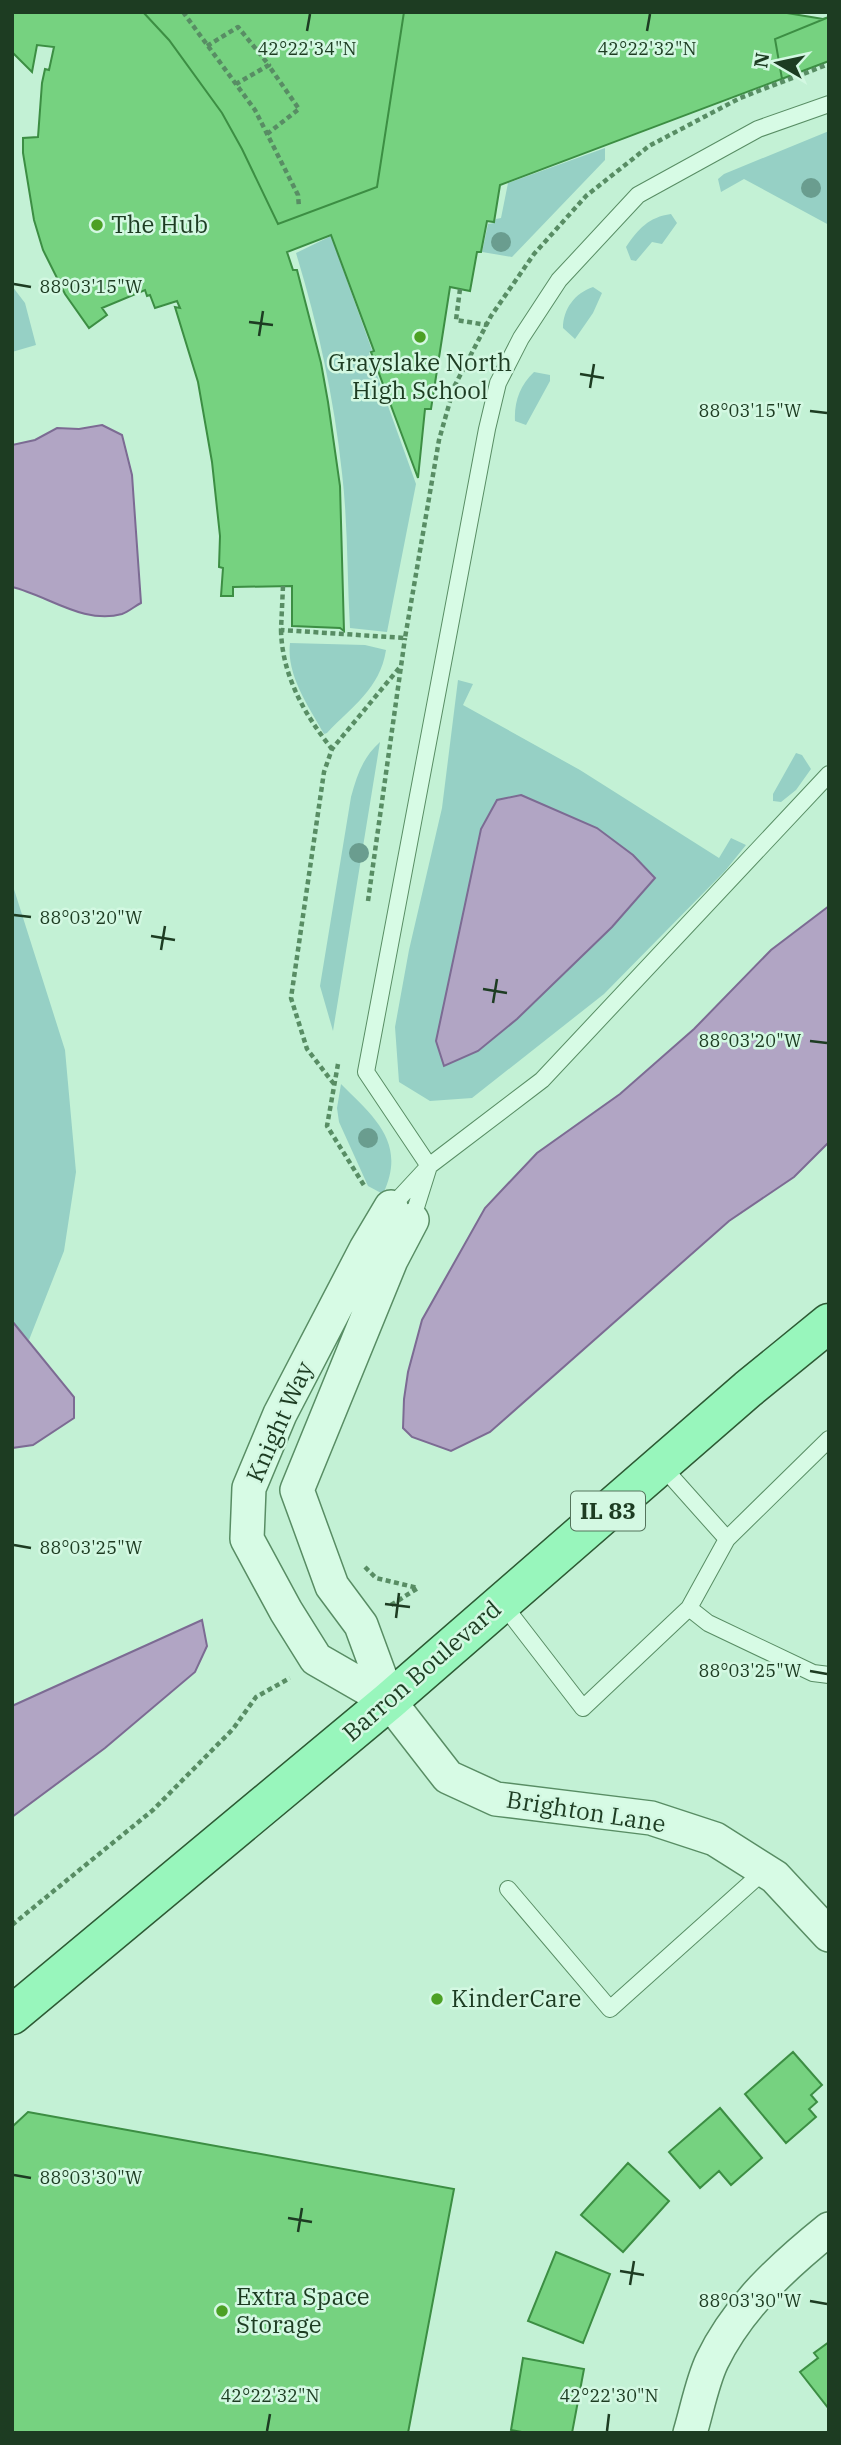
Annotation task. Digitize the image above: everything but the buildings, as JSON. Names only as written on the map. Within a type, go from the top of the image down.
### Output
[{"type":"main road","name":"Barron Boulevard","points":[[12,2015],[389,1701],[829,1323]]},
{"type":"street","name":"Knight Way","points":[[389,1701],[361,1625],[332,1586],[298,1490],[391,1260],[402,1213]]},
{"type":"street","name":"Knight Way","points":[[389,1701],[316,1659],[247,1539],[250,1488],[279,1414],[366,1249],[402,1213]]},
{"type":"street","name":"Brighton Lane","points":[[389,1701],[448,1777],[496,1799],[651,1818],[715,1839],[775,1877],[829,1936]]},
{"type":"street","points":[[690,2433],[711,2362],[743,2310],[829,2229]]},
{"type":"lane","points":[[429,1166],[366,1072],[487,429],[498,383],[521,338],[559,280],[638,195],[758,129],[829,104]]},
{"type":"lane","points":[[402,1213],[429,1166],[542,1080],[829,774]]},
{"type":"lane","points":[[402,1213],[429,1166]]},
{"type":"lane","points":[[502,1603],[583,1708],[689,1608],[727,1539],[829,1439]]},
{"type":"lane","points":[[661,1465],[727,1539]]},
{"type":"lane","points":[[689,1608],[708,1623],[813,1673],[829,1675]]},
{"type":"lane","points":[[508,1889],[610,2009],[764,1871]]},
{"type":"path","points":[[183,12],[255,110],[298,195],[299,207]]},
{"type":"path","points":[[207,46],[239,27],[299,109],[267,134]]},
{"type":"path","points":[[236,84],[268,65]]},
{"type":"path","points":[[460,289],[456,320],[487,325]]},
{"type":"path","points":[[281,629],[282,655],[295,691],[332,749]]},
{"type":"path","points":[[366,914],[405,638]]},
{"type":"path","points":[[334,1084],[307,1049],[291,998],[324,772],[332,749],[400,666]]},
{"type":"path","points":[[340,1055],[327,1125],[369,1194],[402,1213]]},
{"type":"path","points":[[356,1558],[376,1578],[418,1588],[361,1625]]},
{"type":"path","points":[[12,1925],[153,1810],[233,1728],[256,1697],[290,1678],[316,1659]]},
{"type":"shaded area","points":[[829,131],[829,225],[744,179],[721,192],[718,179],[724,174]]},
{"type":"shaded area","points":[[605,148],[605,160],[512,257],[482,252],[488,224],[501,218],[508,183]]},
{"type":"shaded area","points":[[671,214],[677,223],[662,244],[652,242],[636,261],[631,260],[626,247],[635,235],[650,221]]},
{"type":"shaded area","points":[[331,236],[416,484],[387,632],[350,628],[344,492],[335,417],[296,253]]},
{"type":"shaded area","points":[[12,286],[25,303],[36,345],[12,352]]},
{"type":"shaded area","points":[[593,287],[602,293],[593,313],[575,339],[563,328],[565,314],[576,298]]},
{"type":"shaded area","points":[[534,372],[550,375],[550,381],[526,425],[515,421],[516,407],[522,388]]},
{"type":"shaded area","points":[[102,425],[122,435],[132,475],[141,603],[122,614],[94,616],[12,587],[12,445],[35,440],[57,428],[79,429]]},
{"type":"shaded area","points":[[290,643],[365,645],[386,650],[378,676],[371,686],[327,733],[324,734],[295,679]]},
{"type":"shaded area","points":[[458,680],[473,684],[463,705],[580,770],[719,858],[731,838],[746,845],[725,871],[604,994],[472,1098],[430,1101],[399,1082],[395,1027],[409,950],[442,808]]},
{"type":"shaded area","points":[[380,742],[333,1031],[320,986],[351,797],[361,767]]},
{"type":"shaded area","points":[[796,753],[802,755],[811,769],[796,790],[781,802],[773,801],[773,794]]},
{"type":"shaded area","points":[[521,795],[597,828],[633,855],[655,878],[612,927],[517,1019],[478,1051],[444,1066],[436,1041],[481,829],[497,800]]},
{"type":"shaded area","points":[[12,883],[65,1050],[76,1172],[64,1251],[29,1340],[12,1321]]},
{"type":"shaded area","points":[[829,906],[829,1142],[794,1177],[729,1221],[490,1432],[451,1451],[412,1437],[403,1428],[404,1399],[422,1320],[485,1208],[537,1153],[620,1094],[694,1029],[771,950]]},
{"type":"shaded area","points":[[341,1084],[376,1120],[389,1146],[389,1176],[383,1194],[368,1186],[339,1122],[337,1108]]},
{"type":"shaded area","points":[[12,1321],[74,1397],[74,1418],[33,1445],[12,1448]]},
{"type":"shaded area","points":[[202,1620],[207,1646],[195,1672],[105,1748],[12,1817],[12,1706]]},
{"type":"place","name":"The Hub","points":[[97,225]]},
{"type":"place","name":"Grayslake North High School","points":[[420,337]]},
{"type":"place","name":"KinderCare","points":[[437,1999]]},
{"type":"place","name":"Extra Space Storage","points":[[222,2311]]}]
